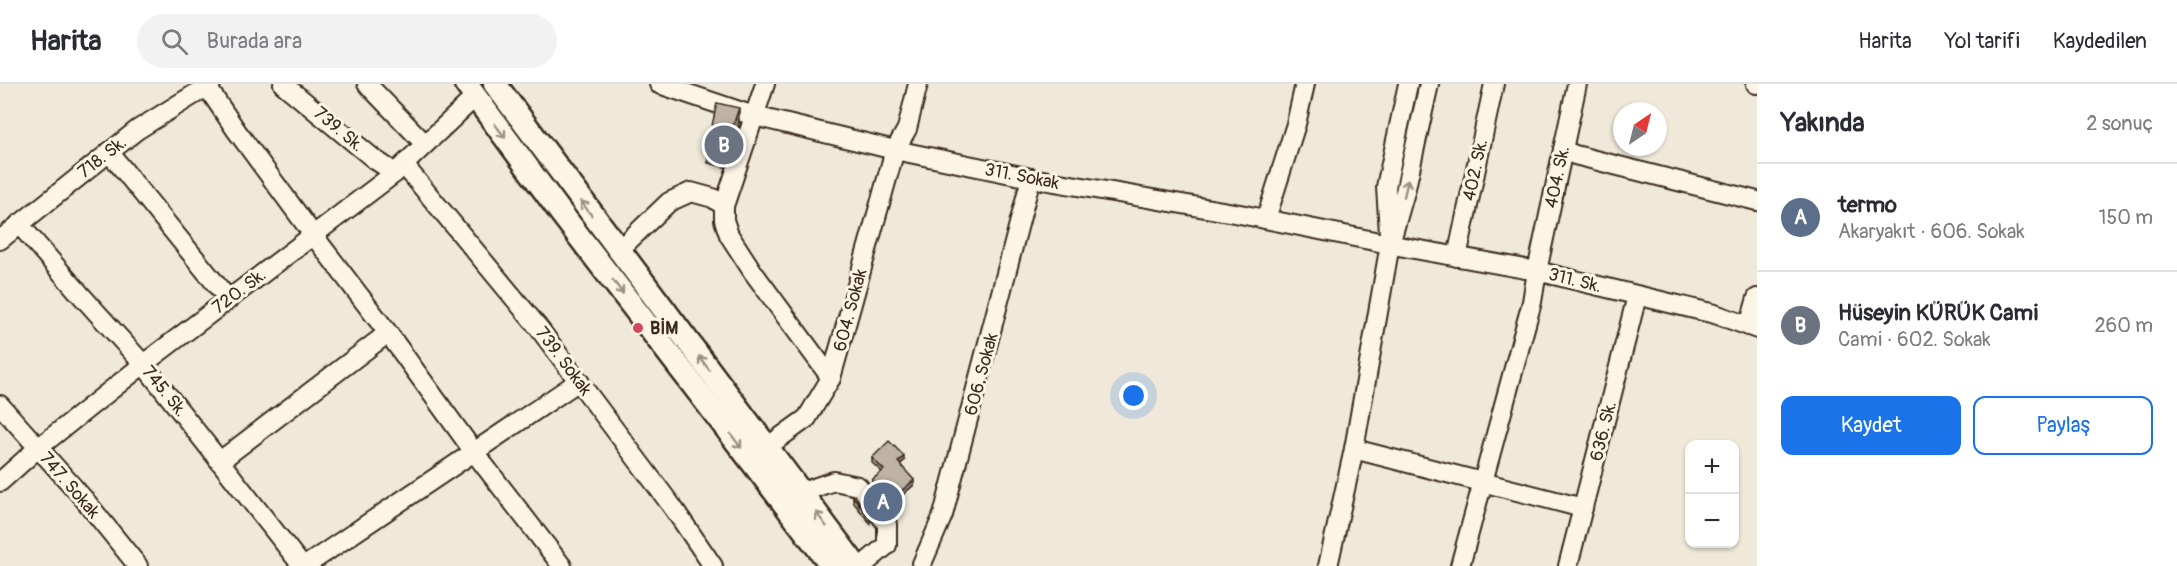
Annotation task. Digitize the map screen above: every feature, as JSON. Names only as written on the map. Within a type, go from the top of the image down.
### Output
[{"type":"main road","points":[[495,84],[767,447],[791,496],[832,566]]},
{"type":"main road","points":[[470,91],[561,213],[791,496],[856,566]]},
{"type":"street","name":"739. Sk.","points":[[283,84],[374,159],[399,169]]},
{"type":"street","points":[[367,84],[425,144]]},
{"type":"street","name":"311. Sokak","points":[[659,84],[754,116],[895,150],[1031,178],[1266,219],[1390,244]]},
{"type":"street","points":[[765,84],[724,206],[724,220],[729,236],[753,272],[831,378]]},
{"type":"street","name":"604. Sokak","points":[[767,447],[807,418],[831,378],[895,150],[907,129],[918,84]]},
{"type":"street","points":[[1266,219],[1296,124],[1305,84]]},
{"type":"street","points":[[1390,244],[1386,187],[1408,84]]},
{"type":"street","points":[[1328,566],[1354,449],[1390,244],[1405,192],[1429,84]]},
{"type":"street","name":"402. Sk.","points":[[1457,257],[1494,84]]},
{"type":"street","name":"404. Sk.","points":[[1460,566],[1532,302],[1577,84]]},
{"type":"street","points":[[209,85],[236,130],[388,333],[555,564]]},
{"type":"street","name":"718. Sk.","points":[[0,240],[137,130],[209,85]]},
{"type":"street","name":"720. Sk.","points":[[0,482],[38,448],[144,364],[399,169],[425,144],[470,91]]},
{"type":"street","points":[[1563,150],[1757,201]]},
{"type":"street","points":[[109,152],[228,299]]},
{"type":"street","name":"739. Sokak","points":[[399,169],[538,327],[674,509],[713,566]]},
{"type":"street","name":"606. Sokak","points":[[921,566],[943,515],[1031,178]]},
{"type":"street","points":[[618,251],[669,202],[692,192],[713,198],[724,206]]},
{"type":"street","name":"745. Sk.","points":[[19,224],[144,364],[303,566]]},
{"type":"street","name":"311. Sk.","points":[[1390,244],[1537,271],[1715,314],[1753,328]]},
{"type":"street","name":"636. Sk.","points":[[1568,566],[1637,296]]},
{"type":"street","points":[[1753,328],[1757,298]]},
{"type":"street","points":[[220,461],[388,333]]},
{"type":"street","points":[[303,566],[579,381]]},
{"type":"street","name":"747. Sokak","points":[[0,405],[84,499],[138,566]]},
{"type":"street","points":[[1354,449],[1583,508]]},
{"type":"street","points":[[791,496],[834,481],[858,486],[887,524],[887,545],[862,566]]},
{"type":"building","points":[[717,103],[739,108],[725,148],[708,144]]},
{"type":"building","points":[[889,441],[904,456],[898,462],[914,480],[888,502],[872,480],[884,470],[872,458]]},
{"type":"building","points":[[855,495],[870,518],[853,496]]},
{"type":"place","name":"Hüseyin KÜRÜK Cami","points":[[724,145]]},
{"type":"place","name":"BİM","points":[[638,328]]},
{"type":"place","name":"termo","points":[[883,502]]}]
